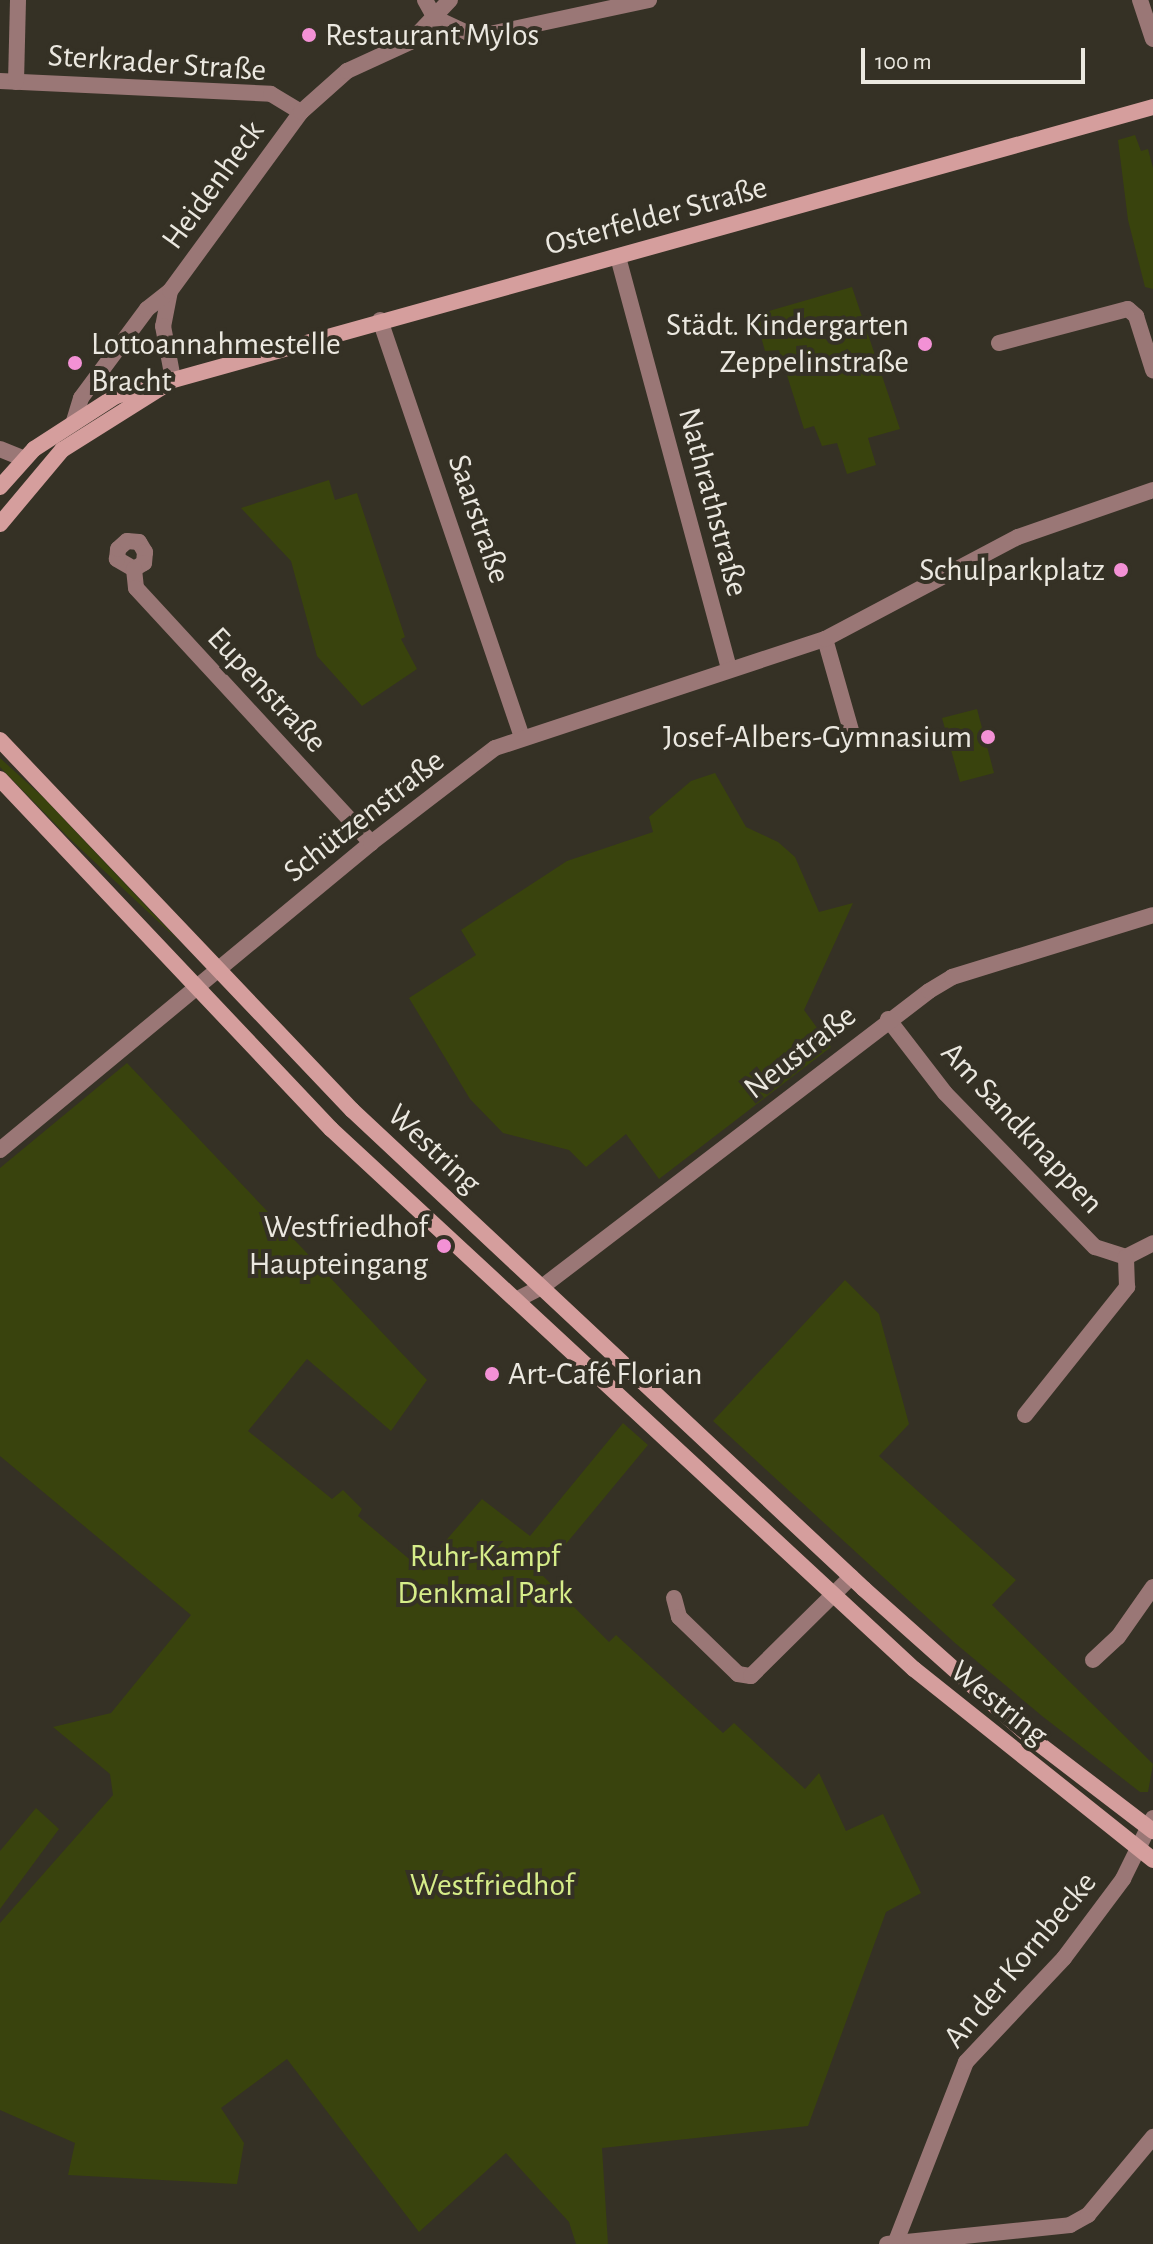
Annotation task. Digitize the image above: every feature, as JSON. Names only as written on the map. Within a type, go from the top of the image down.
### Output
[{"type":"main road","name":"Osterfelder Straße","points":[[0,487],[22,458],[116,396],[1153,107]]},
{"type":"main road","name":"Osterfelder Straße","points":[[0,524],[62,450],[173,379]]},
{"type":"main road","name":"Westring","points":[[0,740],[352,1110],[851,1577],[1030,1737],[1151,1825]]},
{"type":"main road","name":"Westring","points":[[3,784],[331,1129],[914,1669],[1153,1860]]},
{"type":"street","points":[[8,81],[18,0]]},
{"type":"street","points":[[425,0],[435,18],[476,37],[649,0]]},
{"type":"street","name":"Sterkrader Straße","points":[[8,81],[271,94],[301,112],[335,79],[410,42],[450,0]]},
{"type":"street","points":[[1140,0],[1153,39]]},
{"type":"street","name":"Heidenheck","points":[[74,421],[90,385],[147,309],[170,291],[301,112]]},
{"type":"street","name":"Nathrathstraße","points":[[618,257],[729,668]]},
{"type":"street","name":"Heidenheck","points":[[170,291],[163,326],[173,379]]},
{"type":"street","points":[[999,343],[1128,309],[1136,316],[1153,370]]},
{"type":"street","name":"Saarstraße","points":[[380,320],[522,737]]},
{"type":"street","points":[[0,449],[22,458]]},
{"type":"street","name":"Schützenstraße","points":[[0,1150],[371,843],[495,748],[729,668],[825,639],[1018,537],[1153,490]]},
{"type":"street","name":"Eupenstraße","points":[[134,569],[136,588],[371,843]]},
{"type":"street","points":[[825,639],[852,734]]},
{"type":"street","name":"Neustraße","points":[[516,1300],[542,1287],[888,1019],[952,977],[1153,915]]},
{"type":"street","name":"Am Sandknappen","points":[[888,1019],[945,1093],[1095,1247],[1126,1257]]},
{"type":"street","points":[[1025,1415],[1127,1287],[1126,1257],[1153,1243]]},
{"type":"street","points":[[674,1598],[679,1617],[738,1674],[751,1676],[851,1577]]},
{"type":"street","points":[[1093,1660],[1118,1637],[1153,1587]]},
{"type":"street","name":"An der Kornbecke","points":[[895,2244],[966,2062],[1064,1958],[1123,1879],[1136,1847],[1151,1825]]},
{"type":"street","points":[[885,2244],[1070,2225],[1088,2215],[1153,2137]]},
{"type":"green space","points":[[1135,135],[1141,151],[1148,149],[1153,168],[1153,289],[1145,287],[1128,220],[1118,140]]},
{"type":"green space","points":[[852,287],[900,429],[868,438],[876,465],[847,474],[837,443],[822,446],[814,426],[804,429],[779,350],[765,351],[755,315]]},
{"type":"green space","points":[[329,480],[335,500],[357,493],[405,637],[401,639],[417,669],[362,706],[317,656],[291,561],[241,508]]},
{"type":"green space","points":[[977,709],[994,773],[960,782],[942,718]]},
{"type":"green space","points":[[0,758],[44,798],[179,941],[68,837],[0,767]]},
{"type":"green space","points":[[715,773],[746,827],[778,842],[795,857],[819,912],[853,903],[804,1010],[831,1047],[659,1179],[626,1134],[586,1167],[569,1150],[503,1133],[470,1099],[409,998],[476,955],[461,930],[567,861],[653,832],[649,817],[691,781]]},
{"type":"green space","name":"Westfriedhof","points":[[127,1063],[427,1380],[391,1431],[307,1359],[248,1431],[332,1499],[343,1490],[362,1509],[358,1516],[421,1569],[482,1499],[530,1536],[623,1423],[648,1445],[541,1574],[609,1642],[616,1635],[723,1733],[734,1723],[805,1789],[819,1773],[846,1831],[883,1814],[921,1893],[886,1912],[808,2126],[602,2148],[608,2244],[576,2244],[569,2222],[506,2153],[419,2232],[287,2059],[221,2108],[244,2143],[237,2184],[68,2175],[75,2143],[0,2110],[0,1923],[113,1795],[110,1774],[53,1727],[111,1713],[191,1615],[0,1456],[0,1168]]},
{"type":"green space","points":[[845,1280],[879,1314],[909,1424],[879,1456],[1016,1580],[992,1605],[1153,1764],[1148,1792],[1140,1792],[955,1643],[713,1421]]},
{"type":"green space","points":[[36,1808],[59,1829],[0,1909],[0,1851]]},
{"type":"place","name":"Restaurant Mylos","points":[[309,35]]},
{"type":"place","name":"Städt. Kindergarten Zeppelinstraße","points":[[925,344]]},
{"type":"place","name":"Lottoannahmestelle Bracht","points":[[75,363]]},
{"type":"place","name":"Schulparkplatz","points":[[1121,570]]},
{"type":"place","name":"Josef-Albers-Gymnasium","points":[[988,737]]},
{"type":"place","name":"Westfriedhof Haupteingang","points":[[444,1246]]},
{"type":"place","name":"Art-Café Florian","points":[[492,1374]]},
{"type":"park label","name":"Ruhr-Kampf Denkmal Park","points":[[485,1576]]}]
